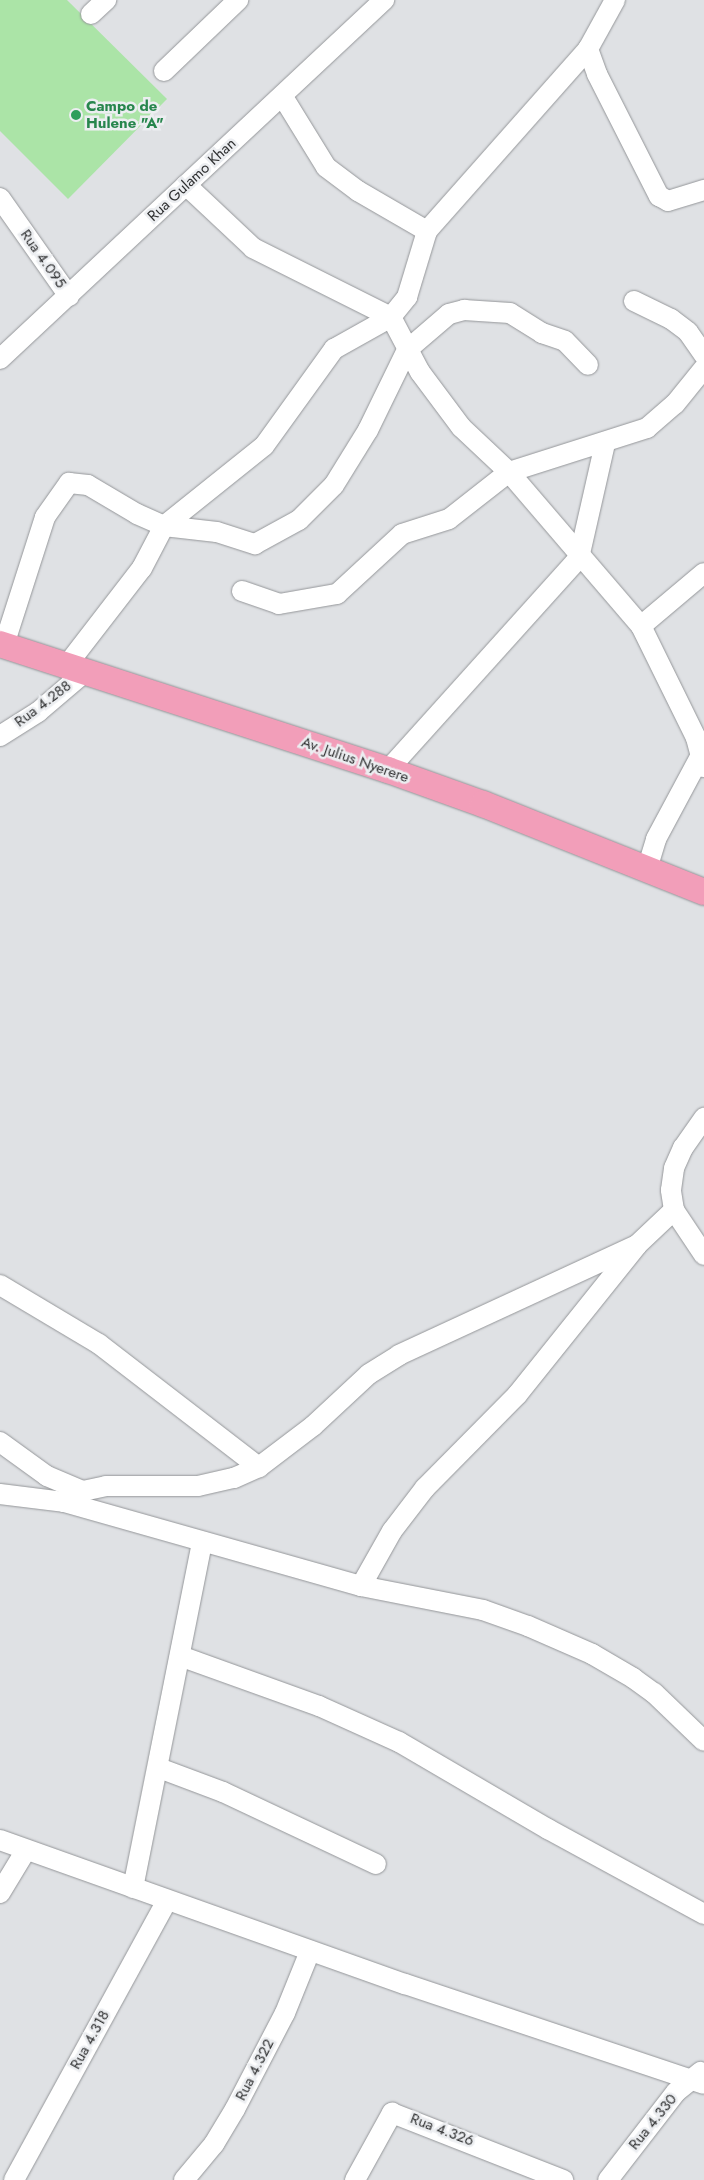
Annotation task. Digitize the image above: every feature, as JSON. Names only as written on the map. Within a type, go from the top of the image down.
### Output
[{"type":"main road","name":"Av. Julius Nyerere","points":[[2,644],[388,770],[704,892]]},
{"type":"street","points":[[91,14],[106,0]]},
{"type":"street","points":[[164,71],[238,0]]},
{"type":"street","name":"Rua Gulamo Khan","points":[[0,359],[283,97],[384,0]]},
{"type":"street","points":[[164,526],[264,446],[334,349],[391,317],[407,297],[426,230],[588,49],[615,0]]},
{"type":"street","points":[[588,49],[597,74],[659,196],[668,201],[704,190]]},
{"type":"street","points":[[283,97],[326,167],[358,192],[426,230]]},
{"type":"street","points":[[186,185],[253,248],[391,317],[407,350],[461,428],[509,472],[580,558],[640,626],[696,738],[702,762],[656,839],[647,869]]},
{"type":"street","name":"Rua 4.095","points":[[0,198],[69,296]]},
{"type":"street","points":[[634,301],[682,327],[704,355]]},
{"type":"street","points":[[2,644],[44,516],[69,483],[88,485],[137,514],[164,526],[217,532],[255,544],[299,520],[344,471],[407,350],[456,311],[506,312],[542,333],[565,341],[588,365]]},
{"type":"street","points":[[242,591],[279,604],[337,594],[402,534],[449,519],[509,472],[604,444],[647,428],[674,404],[704,368]]},
{"type":"street","points":[[388,770],[580,558],[604,444]]},
{"type":"street","name":"Rua 4.288","points":[[0,736],[38,712],[77,668],[142,568],[164,526]]},
{"type":"street","points":[[640,626],[704,573]]},
{"type":"street","points":[[704,1118],[683,1148],[674,1168],[671,1190],[674,1210],[704,1255]]},
{"type":"street","points":[[362,1586],[392,1531],[425,1488],[517,1395],[637,1246],[674,1210]]},
{"type":"street","points":[[64,1502],[83,1491],[137,1484],[198,1486],[234,1478],[259,1467],[313,1426],[369,1374],[399,1355],[637,1246]]},
{"type":"street","points":[[0,1285],[40,1312],[99,1344],[259,1467]]},
{"type":"street","points":[[0,1442],[47,1476],[83,1491]]},
{"type":"street","points":[[0,1494],[64,1502],[362,1586],[483,1610],[558,1638],[592,1654],[654,1693],[704,1741]]},
{"type":"street","points":[[133,1888],[202,1542]]},
{"type":"street","points":[[180,1656],[319,1706],[399,1742],[548,1829],[704,1914]]},
{"type":"street","points":[[158,1768],[223,1792],[376,1864]]},
{"type":"street","points":[[0,1840],[310,1951],[700,2077]]},
{"type":"street","points":[[0,1893],[26,1850]]},
{"type":"street","name":"Rua 4.318","points":[[14,2180],[167,1900]]},
{"type":"street","name":"Rua 4.322","points":[[184,2180],[214,2144],[234,2109],[285,2013],[310,1951]]},
{"type":"street","name":"Rua 4.330","points":[[608,2180],[676,2092],[700,2077]]},
{"type":"street","name":"Rua 4.326","points":[[355,2180],[392,2113],[562,2180]]},
{"type":"green space","name":"Campo de Hulene \"A\"","points":[[0,0],[67,0],[167,99],[68,199],[0,131]]},
{"type":"place","name":"Campo de Hulene \"A\"","points":[[76,115]]}]
